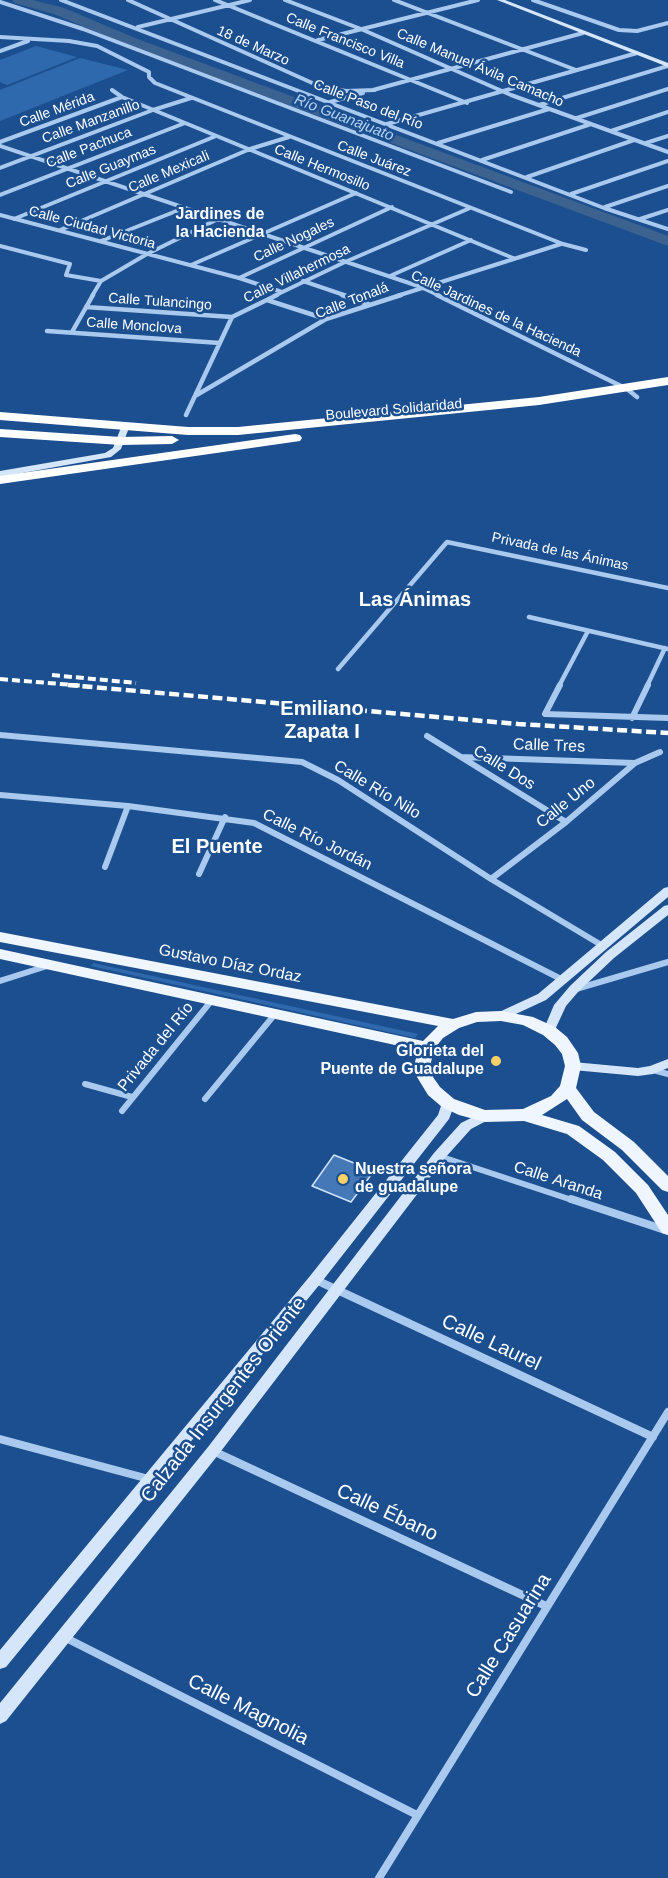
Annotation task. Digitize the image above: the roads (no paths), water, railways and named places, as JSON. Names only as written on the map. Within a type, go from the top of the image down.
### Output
[{"type":"highway","name":"Boulevard Solidaridad","points":[[0,434],[121,441],[214,439],[338,431],[545,411],[632,393],[668,381]]},
{"type":"highway","name":"Boulevard Solidaridad","points":[[0,416],[188,431],[273,429],[539,401],[668,392]]},
{"type":"highway","points":[[0,423],[89,429],[126,425]]},
{"type":"highway","points":[[0,480],[338,431]]},
{"type":"main road","points":[[500,0],[668,65]]},
{"type":"main road","points":[[0,474],[101,458],[114,452],[121,441],[126,425]]},
{"type":"main road","points":[[501,1016],[528,1006],[563,980],[668,891]]},
{"type":"main road","points":[[549,1031],[560,1005],[574,989],[610,955],[668,909]]},
{"type":"main road","name":"Gustavo Díaz Ordaz","points":[[0,937],[453,1024]]},
{"type":"main road","points":[[0,954],[427,1047]]},
{"type":"main road","points":[[524,1115],[550,1104],[568,1088],[573,1066],[570,1053],[561,1041],[549,1031],[527,1021],[501,1016],[476,1017],[453,1024],[437,1034],[427,1047],[423,1062],[425,1077],[434,1091],[448,1103],[465,1111],[485,1116],[524,1115],[573,1130],[609,1156],[642,1189],[668,1230]]},
{"type":"main road","points":[[573,1066],[627,1072],[653,1070],[668,1064]]},
{"type":"main road","points":[[568,1088],[588,1116],[628,1146],[668,1186]]},
{"type":"main road","name":"Calzada Insurgentes Oriente","points":[[0,1662],[315,1280],[444,1116],[448,1103]]},
{"type":"main road","name":"Calzada Insurgentes Oriente","points":[[0,1716],[213,1450],[456,1134],[485,1116]]},
{"type":"street","name":"Calle Paso del Río","points":[[61,0],[137,27],[604,208],[668,229]]},
{"type":"street","name":"18 de Marzo","points":[[128,0],[319,86],[346,91],[375,90]]},
{"type":"street","name":"Calle Francisco Villa","points":[[214,0],[467,103]]},
{"type":"street","points":[[137,27],[250,0]]},
{"type":"street","name":"Calle Manuel Ávila Camacho","points":[[285,0],[361,29],[538,105],[668,152]]},
{"type":"street","points":[[394,0],[577,70]]},
{"type":"street","points":[[317,41],[478,0]]},
{"type":"street","points":[[533,0],[619,30],[637,31],[668,22]]},
{"type":"street","name":"Calle Paso del Río","points":[[0,2],[84,29],[511,192]]},
{"type":"street","points":[[329,102],[583,33]]},
{"type":"street","points":[[0,39],[30,40]]},
{"type":"street","points":[[0,39],[15,45]]},
{"type":"street","points":[[0,51],[30,40]]},
{"type":"street","name":"Calle Juárez","points":[[30,40],[69,41],[97,46],[149,72],[149,77],[155,83],[470,208],[563,244],[586,250]]},
{"type":"street","points":[[387,124],[637,53]]},
{"type":"street","points":[[538,105],[668,65]]},
{"type":"street","points":[[576,119],[668,89]]},
{"type":"street","name":"Calle Hermosillo","points":[[112,90],[122,97],[153,110],[513,258]]},
{"type":"street","name":"Calle Mérida","points":[[0,144],[122,97]]},
{"type":"street","name":"Calle Manzanillo","points":[[0,168],[153,110],[191,98]]},
{"type":"street","points":[[438,143],[550,109]]},
{"type":"street","points":[[611,131],[668,112]]},
{"type":"street","name":"Calle Pachuca","points":[[0,195],[185,123]]},
{"type":"street","points":[[482,160],[591,124]]},
{"type":"street","name":"Calle Guaymas","points":[[14,219],[217,136]]},
{"type":"street","points":[[645,143],[668,136]]},
{"type":"street","name":"Calle Mexicali","points":[[58,230],[250,150],[290,137]]},
{"type":"street","points":[[527,177],[634,140]]},
{"type":"street","name":"Calle Jardines de la Hacienda","points":[[0,144],[421,287],[632,393]]},
{"type":"street","points":[[570,194],[668,161]]},
{"type":"street","points":[[604,208],[668,186]]},
{"type":"street","points":[[191,265],[356,193]]},
{"type":"street","name":"Calle Nogales","points":[[239,278],[392,207]]},
{"type":"street","points":[[100,242],[184,208]]},
{"type":"street","name":"Calle Villahermosa","points":[[186,415],[232,317],[303,281],[470,208]]},
{"type":"street","points":[[640,219],[668,210]]},
{"type":"street","name":"Calle Ciudad Victoria","points":[[0,215],[239,278],[282,292]]},
{"type":"street","points":[[72,333],[101,281],[147,254],[218,219]]},
{"type":"street","points":[[390,277],[471,240]]},
{"type":"street","name":"Calle Tonalá","points":[[195,396],[326,319],[421,287],[563,244]]},
{"type":"street","points":[[0,246],[70,264],[66,275],[101,281]]},
{"type":"street","points":[[303,281],[368,304]]},
{"type":"street","points":[[266,300],[326,319]]},
{"type":"street","name":"Calle Tulancingo","points":[[86,308],[232,317]]},
{"type":"street","name":"Calle Monclova","points":[[47,331],[220,343]]},
{"type":"street","name":"Privada de las Ánimas","points":[[338,669],[447,542],[668,588]]},
{"type":"street","points":[[529,617],[666,649],[632,718]]},
{"type":"street","points":[[588,631],[545,714],[668,718]]},
{"type":"street","name":"Calle Río Nilo","points":[[0,735],[302,762],[373,801],[491,879],[603,946]]},
{"type":"street","name":"Calle Dos","points":[[427,736],[566,822]]},
{"type":"street","name":"Calle Uno","points":[[491,879],[566,822],[635,763],[660,752]]},
{"type":"street","name":"Calle Tres","points":[[461,757],[635,763]]},
{"type":"street","name":"Calle Río Jordán","points":[[0,795],[128,806],[225,817],[254,823],[563,980]]},
{"type":"street","points":[[105,867],[128,806]]},
{"type":"street","points":[[199,874],[225,817]]},
{"type":"street","points":[[574,989],[668,962]]},
{"type":"street","points":[[0,981],[48,966]]},
{"type":"street","name":"Privada del Río","points":[[122,1111],[212,1000]]},
{"type":"street","points":[[205,1099],[276,1013]]},
{"type":"street","points":[[653,1070],[668,1074]]},
{"type":"street","points":[[85,1084],[132,1097]]},
{"type":"street","name":"Calle Aranda","points":[[439,1156],[668,1230]]},
{"type":"street","name":"Calle Laurel","points":[[315,1280],[653,1437]]},
{"type":"street","name":"Calle Casuarina","points":[[379,1878],[668,1412]]},
{"type":"street","points":[[0,1439],[149,1479]]},
{"type":"street","name":"Calle Ébano","points":[[213,1450],[546,1606]]},
{"type":"street","name":"Calle Magnolia","points":[[64,1637],[417,1815]]},
{"type":"waterway","name":"Río Guanajuato","points":[[18,0],[59,11],[130,41],[668,241]]},
{"type":"railway","points":[[52,675],[136,683]]},
{"type":"railway","points":[[0,679],[85,686]]},
{"type":"railway","points":[[68,685],[518,724],[668,733]]},
{"type":"place","name":"Glorieta del Puente de Guadalupe","points":[[496,1061]]},
{"type":"place","name":"Nuestra señora de guadalupe","points":[[343,1179]]},
{"type":"district","name":"Jardines de la Hacienda","points":[[220,224]]},
{"type":"district","name":"Las Ánimas","points":[[415,600]]},
{"type":"district","name":"Emiliano Zapata I","points":[[322,720]]},
{"type":"district","name":"El Puente","points":[[217,847]]}]
